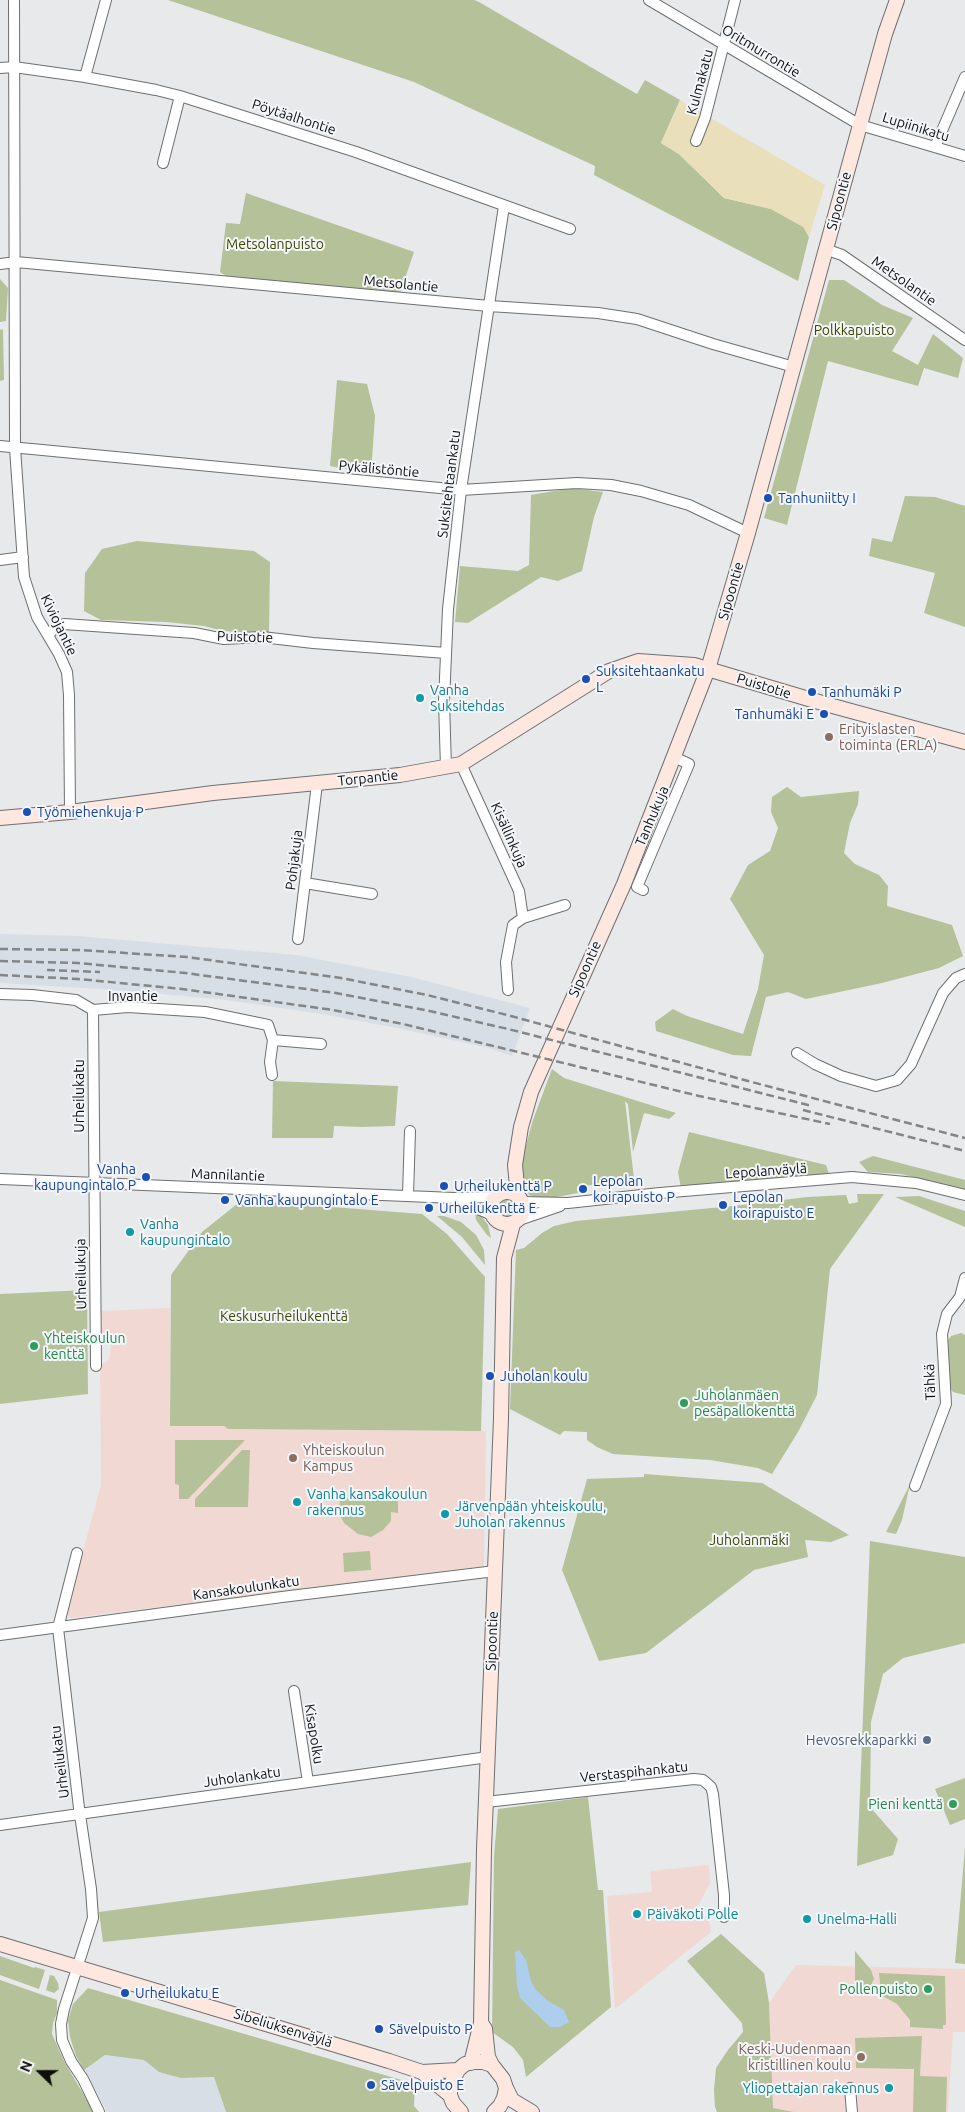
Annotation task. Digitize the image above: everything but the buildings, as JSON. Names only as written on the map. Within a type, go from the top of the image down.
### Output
[{"type":"street","name":"Kiviojantie","points":[[14,0],[15,448],[24,577],[37,617],[67,672],[69,695],[70,812]]},
{"type":"street","points":[[85,78],[106,0]]},
{"type":"street","name":"Oritmurrontie","points":[[649,0],[860,125]]},
{"type":"street","name":"Kulmakatu","points":[[696,141],[705,118],[735,0]]},
{"type":"street","name":"Sipoontie","points":[[520,1199],[515,1165],[521,1126],[531,1092],[624,884],[708,669],[748,533],[885,34],[897,0]]},
{"type":"street","name":"Pöytäalhontie","points":[[0,68],[14,67],[85,78],[180,96],[356,152],[570,229]]},
{"type":"street","points":[[935,148],[965,77]]},
{"type":"street","points":[[163,163],[180,96]]},
{"type":"street","name":"Lupiinikatu","points":[[860,125],[965,156]]},
{"type":"street","name":"Suksitehtaankatu","points":[[446,768],[444,701],[446,653],[461,490],[504,206]]},
{"type":"street","name":"Metsolantie","points":[[825,249],[842,255],[965,340]]},
{"type":"street","name":"Metsolantie","points":[[0,264],[16,262],[489,306],[598,313],[637,319],[713,344],[794,367]]},
{"type":"street","name":"Pykälistöntie","points":[[0,446],[461,490],[578,483],[611,485],[641,491],[689,505],[748,533]]},
{"type":"street","points":[[0,560],[23,556]]},
{"type":"street","name":"Puistotie","points":[[48,635],[56,627],[64,624],[170,630],[224,639],[262,637],[313,643],[446,653]]},
{"type":"street","name":"Torpantie","points":[[0,818],[70,812],[213,793],[317,784],[446,768],[462,764],[609,671],[638,661],[694,665],[708,669]]},
{"type":"street","name":"Puistotie","points":[[708,669],[965,742]]},
{"type":"street","name":"Tanhukuja","points":[[643,890],[637,887],[689,764],[674,757]]},
{"type":"street","name":"Kisällinkuja","points":[[462,764],[519,891],[523,918]]},
{"type":"street","name":"Pohjakuja","points":[[298,940],[317,784]]},
{"type":"street","points":[[305,884],[372,894]]},
{"type":"street","points":[[508,990],[506,962],[513,926],[523,918],[565,904]]},
{"type":"street","points":[[798,1053],[815,1064],[842,1076],[876,1086],[897,1080],[911,1064],[943,993],[956,978],[965,974]]},
{"type":"street","name":"Invantie","points":[[0,994],[32,994],[76,1000],[93,1010],[128,1007],[205,1012],[268,1025],[273,1040]]},
{"type":"street","name":"Urheilukatu","points":[[93,1010],[93,1182]]},
{"type":"street","points":[[272,1075],[270,1062],[273,1040],[321,1044]]},
{"type":"street","points":[[408,1195],[410,1131]]},
{"type":"street","name":"Sipoontie","points":[[498,1195],[515,1165]]},
{"type":"street","name":"Lepolanväylä","points":[[520,1199],[568,1203],[660,1192],[852,1177],[916,1183],[965,1195]]},
{"type":"street","name":"Mannilantie","points":[[0,1179],[454,1198],[498,1195]]},
{"type":"street","name":"Urheilukuja","points":[[93,1182],[96,1366]]},
{"type":"street","points":[[513,1193],[520,1199],[523,1208],[516,1222],[501,1223],[494,1217],[492,1202],[498,1195],[513,1193]]},
{"type":"street","name":"Mannilantie","points":[[454,1198],[494,1217]]},
{"type":"street","name":"Lepolanväylä","points":[[516,1222],[568,1203]]},
{"type":"street","name":"Sipoontie","points":[[471,2063],[481,2023],[486,1802],[501,1418],[504,1258],[494,1217]]},
{"type":"street","name":"Sipoontie","points":[[504,1258],[516,1222]]},
{"type":"street","name":"Tähkä","points":[[915,1486],[946,1404],[942,1334],[947,1314],[960,1297],[965,1278]]},
{"type":"street","name":"Urheilukatu","points":[[77,1553],[58,1628],[92,1889],[93,1918],[61,2024],[62,2040],[99,2112]]},
{"type":"street","name":"Kansakoulunkatu","points":[[0,1635],[282,1597],[495,1571]]},
{"type":"street","name":"Kisapolku","points":[[294,1691],[308,1782]]},
{"type":"street","name":"Juholankatu","points":[[0,1825],[488,1757]]},
{"type":"street","name":"Verstaspihankatu","points":[[486,1802],[694,1779],[703,1780],[711,1787],[713,1794],[724,1895],[724,1917]]},
{"type":"street","name":"Sibeliuksenväylä","points":[[0,1944],[282,2027],[422,2072],[458,2070]]},
{"type":"street","name":"Sipoontie","points":[[481,2023],[485,2029],[488,2056],[492,2066]]},
{"type":"street","points":[[450,2095],[450,2086],[458,2070],[471,2063],[483,2062],[499,2071],[512,2100],[532,2112]]},
{"type":"street","name":"Sibeliuksenväylä","points":[[422,2072],[450,2095],[453,2103],[461,2112]]},
{"type":"street","points":[[494,2112],[504,2098],[506,2088]]},
{"type":"street","points":[[850,2088],[852,2112]]},
{"type":"shaded area","points":[[0,934],[77,936],[296,955],[411,977],[530,1008],[512,1056],[485,1047],[397,1028],[322,1014],[220,999],[0,983]]},
{"type":"shaded area","name":"Yhteiskoulun Kampus","points":[[170,1308],[170,1426],[224,1426],[228,1429],[486,1431],[484,1566],[71,1618],[66,1613],[101,1485],[100,1366],[109,1360],[111,1347],[109,1338],[100,1331],[100,1311]]},
{"type":"shaded area","points":[[709,1865],[710,1883],[694,1913],[709,1920],[711,1932],[615,2009],[607,1896],[652,1892],[650,1871]]},
{"type":"shaded area","name":"Keski-Uudenmaan kristillinen koulu","points":[[796,1965],[965,1969],[965,2032],[953,2032],[948,2112],[794,2112],[773,2108],[769,2003]]},
{"type":"shaded area","points":[[105,2055],[145,2060],[159,2072],[181,2078],[214,2077],[226,2112],[107,2112],[84,2070]]},
{"type":"green space","points":[[168,0],[474,0],[479,2],[637,94],[645,80],[680,100],[661,143],[679,154],[724,198],[771,209],[804,227],[809,237],[798,281],[594,175],[595,166],[414,82]]},
{"type":"green space","name":"Metsolanpuisto","points":[[246,193],[414,252],[400,293],[229,278],[220,272],[226,223],[240,224]]},
{"type":"green space","points":[[0,279],[8,288],[6,321],[0,322]]},
{"type":"green space","name":"Polkkapuisto","points":[[829,280],[844,280],[882,305],[913,318],[892,351],[918,365],[933,334],[963,358],[958,378],[924,368],[918,386],[828,361],[787,525],[764,518]]},
{"type":"green space","points":[[3,329],[4,380],[0,381],[0,330]]},
{"type":"green space","points":[[337,380],[367,384],[375,416],[371,474],[330,466]]},
{"type":"green space","points":[[572,488],[603,492],[594,517],[582,571],[558,581],[541,577],[468,623],[455,622],[460,566],[518,571],[529,565],[531,495]]},
{"type":"green space","points":[[905,496],[935,497],[965,506],[965,627],[924,613],[935,573],[869,556],[872,538],[892,542]]},
{"type":"green space","points":[[137,541],[254,551],[270,562],[269,634],[223,631],[204,626],[166,622],[101,620],[84,611],[85,573],[102,549]]},
{"type":"green space","points":[[787,787],[801,797],[859,791],[858,804],[850,823],[844,853],[855,864],[879,875],[888,886],[887,906],[952,925],[963,956],[939,968],[882,983],[806,999],[788,992],[766,997],[751,1056],[733,1055],[656,1031],[655,1022],[673,1009],[687,1016],[743,1034],[758,989],[764,955],[730,899],[748,865],[770,851],[778,828],[771,812],[772,797]]},
{"type":"green space","points":[[552,1069],[564,1078],[676,1113],[669,1119],[644,1113],[633,1152],[628,1104],[625,1101],[634,1179],[577,1187],[578,1193],[541,1200],[529,1195],[523,1180],[523,1156],[533,1120]]},
{"type":"green space","points":[[273,1081],[398,1086],[395,1126],[334,1126],[333,1138],[272,1138]]},
{"type":"green space","points":[[689,1132],[826,1165],[829,1174],[681,1188],[678,1172]]},
{"type":"green space","points":[[873,1156],[965,1180],[965,1190],[901,1174],[868,1172],[859,1162]]},
{"type":"green space","points":[[857,1194],[884,1194],[830,1269],[817,1395],[798,1432],[772,1474],[758,1468],[710,1460],[613,1454],[587,1440],[587,1432],[564,1431],[560,1435],[510,1409],[516,1250],[524,1248],[542,1233],[554,1226],[576,1221],[807,1197],[846,1195],[849,1204],[858,1202]]},
{"type":"green space","points":[[919,1196],[965,1211],[965,1227],[895,1197]]},
{"type":"green space","points":[[503,1198],[511,1198],[517,1204],[517,1212],[511,1218],[503,1218],[497,1212],[497,1204]]},
{"type":"green space","name":"Keskusurheilukenttä","points":[[242,1200],[422,1214],[447,1234],[485,1277],[481,1431],[228,1429],[224,1426],[170,1426],[171,1275],[202,1232]]},
{"type":"green space","points":[[475,1212],[480,1214],[488,1225],[491,1238],[476,1220]]},
{"type":"green space","points":[[437,1216],[444,1216],[461,1222],[476,1235],[484,1250],[485,1265],[462,1237]]},
{"type":"green space","points":[[87,1290],[88,1394],[0,1404],[0,1294]]},
{"type":"green space","points":[[961,1333],[965,1335],[965,1395],[953,1392],[950,1388],[948,1340],[951,1336]]},
{"type":"green space","points":[[175,1440],[245,1440],[188,1499],[179,1499],[179,1485],[175,1484]]},
{"type":"green space","points":[[242,1450],[250,1450],[248,1507],[195,1507],[195,1499]]},
{"type":"green space","name":"Juholanmäki","points":[[644,1474],[762,1483],[849,1535],[831,1542],[805,1540],[808,1557],[754,1570],[646,1653],[599,1661],[562,1570],[587,1479],[644,1477]]},
{"type":"green space","points":[[910,1484],[902,1520],[896,1534],[886,1532]]},
{"type":"green space","points":[[340,1498],[398,1501],[398,1513],[391,1512],[391,1521],[383,1530],[371,1537],[358,1534],[344,1523],[339,1513]]},
{"type":"green space","points":[[870,1541],[965,1557],[965,1643],[903,1658],[883,1674],[871,1722],[870,1807],[898,1839],[893,1855],[857,1866]]},
{"type":"green space","points":[[370,1551],[371,1570],[344,1572],[343,1553]]},
{"type":"green space","name":"Pieni kenttä","points":[[965,1778],[965,1819],[950,1825],[935,1789]]},
{"type":"green space","points":[[588,1797],[598,1890],[603,1890],[611,2007],[526,2077],[523,2060],[513,2047],[492,2032],[494,1856],[498,1809]]},
{"type":"green space","points":[[965,1848],[965,1964],[955,1963]]},
{"type":"green space","points":[[471,1862],[468,1905],[103,1942],[99,1912]]},
{"type":"green space","points":[[721,1934],[764,1973],[769,2003],[773,2108],[794,2112],[717,2112],[714,2090],[716,2068],[743,2032],[742,2023],[687,1961]]},
{"type":"green space","points":[[855,1951],[871,1970],[874,1979],[869,1989],[860,1988],[855,1982]]},
{"type":"green space","points":[[0,1956],[45,1970],[39,1989],[0,1975]]},
{"type":"green space","name":"Pollenpuisto","points":[[879,1973],[945,1976],[946,2025],[943,2025],[943,2029],[910,2027],[910,2020],[897,2004],[881,1995]]},
{"type":"green space","points":[[50,1975],[54,1976],[58,1983],[59,1989],[54,1993],[46,1990]]},
{"type":"green space","points":[[0,1980],[57,2000],[57,2013],[53,2023],[52,2034],[65,2063],[94,2112],[0,2112]]},
{"type":"green space","points":[[88,1988],[415,2084],[414,2106],[419,2112],[226,2112],[214,2077],[181,2078],[159,2072],[144,2060],[105,2055],[84,2070],[76,2056],[70,2037],[68,2020],[73,2004]]},
{"type":"green space","points":[[922,2036],[920,2076],[947,2077],[946,2112],[913,2112],[914,2069],[856,2068],[855,2038]]},
{"type":"sand","points":[[680,100],[825,185],[809,237],[803,227],[771,209],[724,198],[679,154],[661,143]]},
{"type":"water","points":[[519,1950],[526,1960],[531,1981],[536,1990],[548,2001],[564,2010],[569,2022],[560,2027],[550,2027],[520,1998],[517,1986],[515,1952]]},
{"type":"railway","points":[[0,949],[80,950],[187,957],[341,978],[427,995],[511,1016],[965,1138]]},
{"type":"railway","points":[[0,961],[78,963],[185,973],[336,993],[425,1010],[508,1029],[812,1106]]},
{"type":"railway","points":[[47,970],[100,972]]},
{"type":"railway","points":[[0,975],[78,979],[182,989],[333,1010],[403,1024],[699,1096],[830,1124]]},
{"type":"railway","points":[[803,1110],[965,1151]]},
{"type":"place","name":"Tanhuniitty I","points":[[768,498]]},
{"type":"place","name":"Suksitehtaankatu L","points":[[586,679]]},
{"type":"place","name":"Tanhumäki P","points":[[812,692]]},
{"type":"place","name":"Vanha Suksitehdas","points":[[420,698]]},
{"type":"place","name":"Tanhumäki E","points":[[824,714]]},
{"type":"place","name":"Erityislasten toiminta (ERLA)","points":[[829,737]]},
{"type":"place","name":"Työmiehenkuja P","points":[[27,812]]},
{"type":"place","name":"Vanha kaupungintalo P","points":[[146,1177]]},
{"type":"place","name":"Urheilukenttä P","points":[[444,1186]]},
{"type":"place","name":"Lepolan koirapuisto P","points":[[583,1189]]},
{"type":"place","name":"Vanha kaupungintalo E","points":[[225,1200]]},
{"type":"place","name":"Lepolan koirapuisto E","points":[[723,1205]]},
{"type":"place","name":"Urheilukenttä E","points":[[429,1208]]},
{"type":"place","name":"Vanha kaupungintalo","points":[[130,1232]]},
{"type":"place","name":"Yhteiskoulun kenttä","points":[[34,1346]]},
{"type":"place","name":"Juholan koulu","points":[[490,1376]]},
{"type":"place","name":"Juholanmäen pesäpallokenttä","points":[[684,1403]]},
{"type":"place","name":"Yhteiskoulun Kampus","points":[[293,1458]]},
{"type":"place","name":"Vanha kansakoulun rakennus","points":[[297,1502]]},
{"type":"place","name":"Järvenpään yhteiskoulu, Juholan rakennus","points":[[445,1514]]},
{"type":"place","name":"Hevosrekkaparkki","points":[[927,1740]]},
{"type":"place","name":"Pieni kenttä","points":[[953,1804]]},
{"type":"place","name":"Päiväkoti Polle","points":[[637,1914]]},
{"type":"place","name":"Unelma-Halli","points":[[807,1919]]},
{"type":"place","name":"Pollenpuisto","points":[[928,1989]]},
{"type":"place","name":"Urheilukatu E","points":[[125,1993]]},
{"type":"place","name":"Sävelpuisto P","points":[[379,2029]]},
{"type":"place","name":"Keski-Uudenmaan kristillinen koulu","points":[[861,2057]]},
{"type":"place","name":"Sävelpuisto E","points":[[371,2085]]},
{"type":"place","name":"Yliopettajan rakennus","points":[[889,2088]]}]
